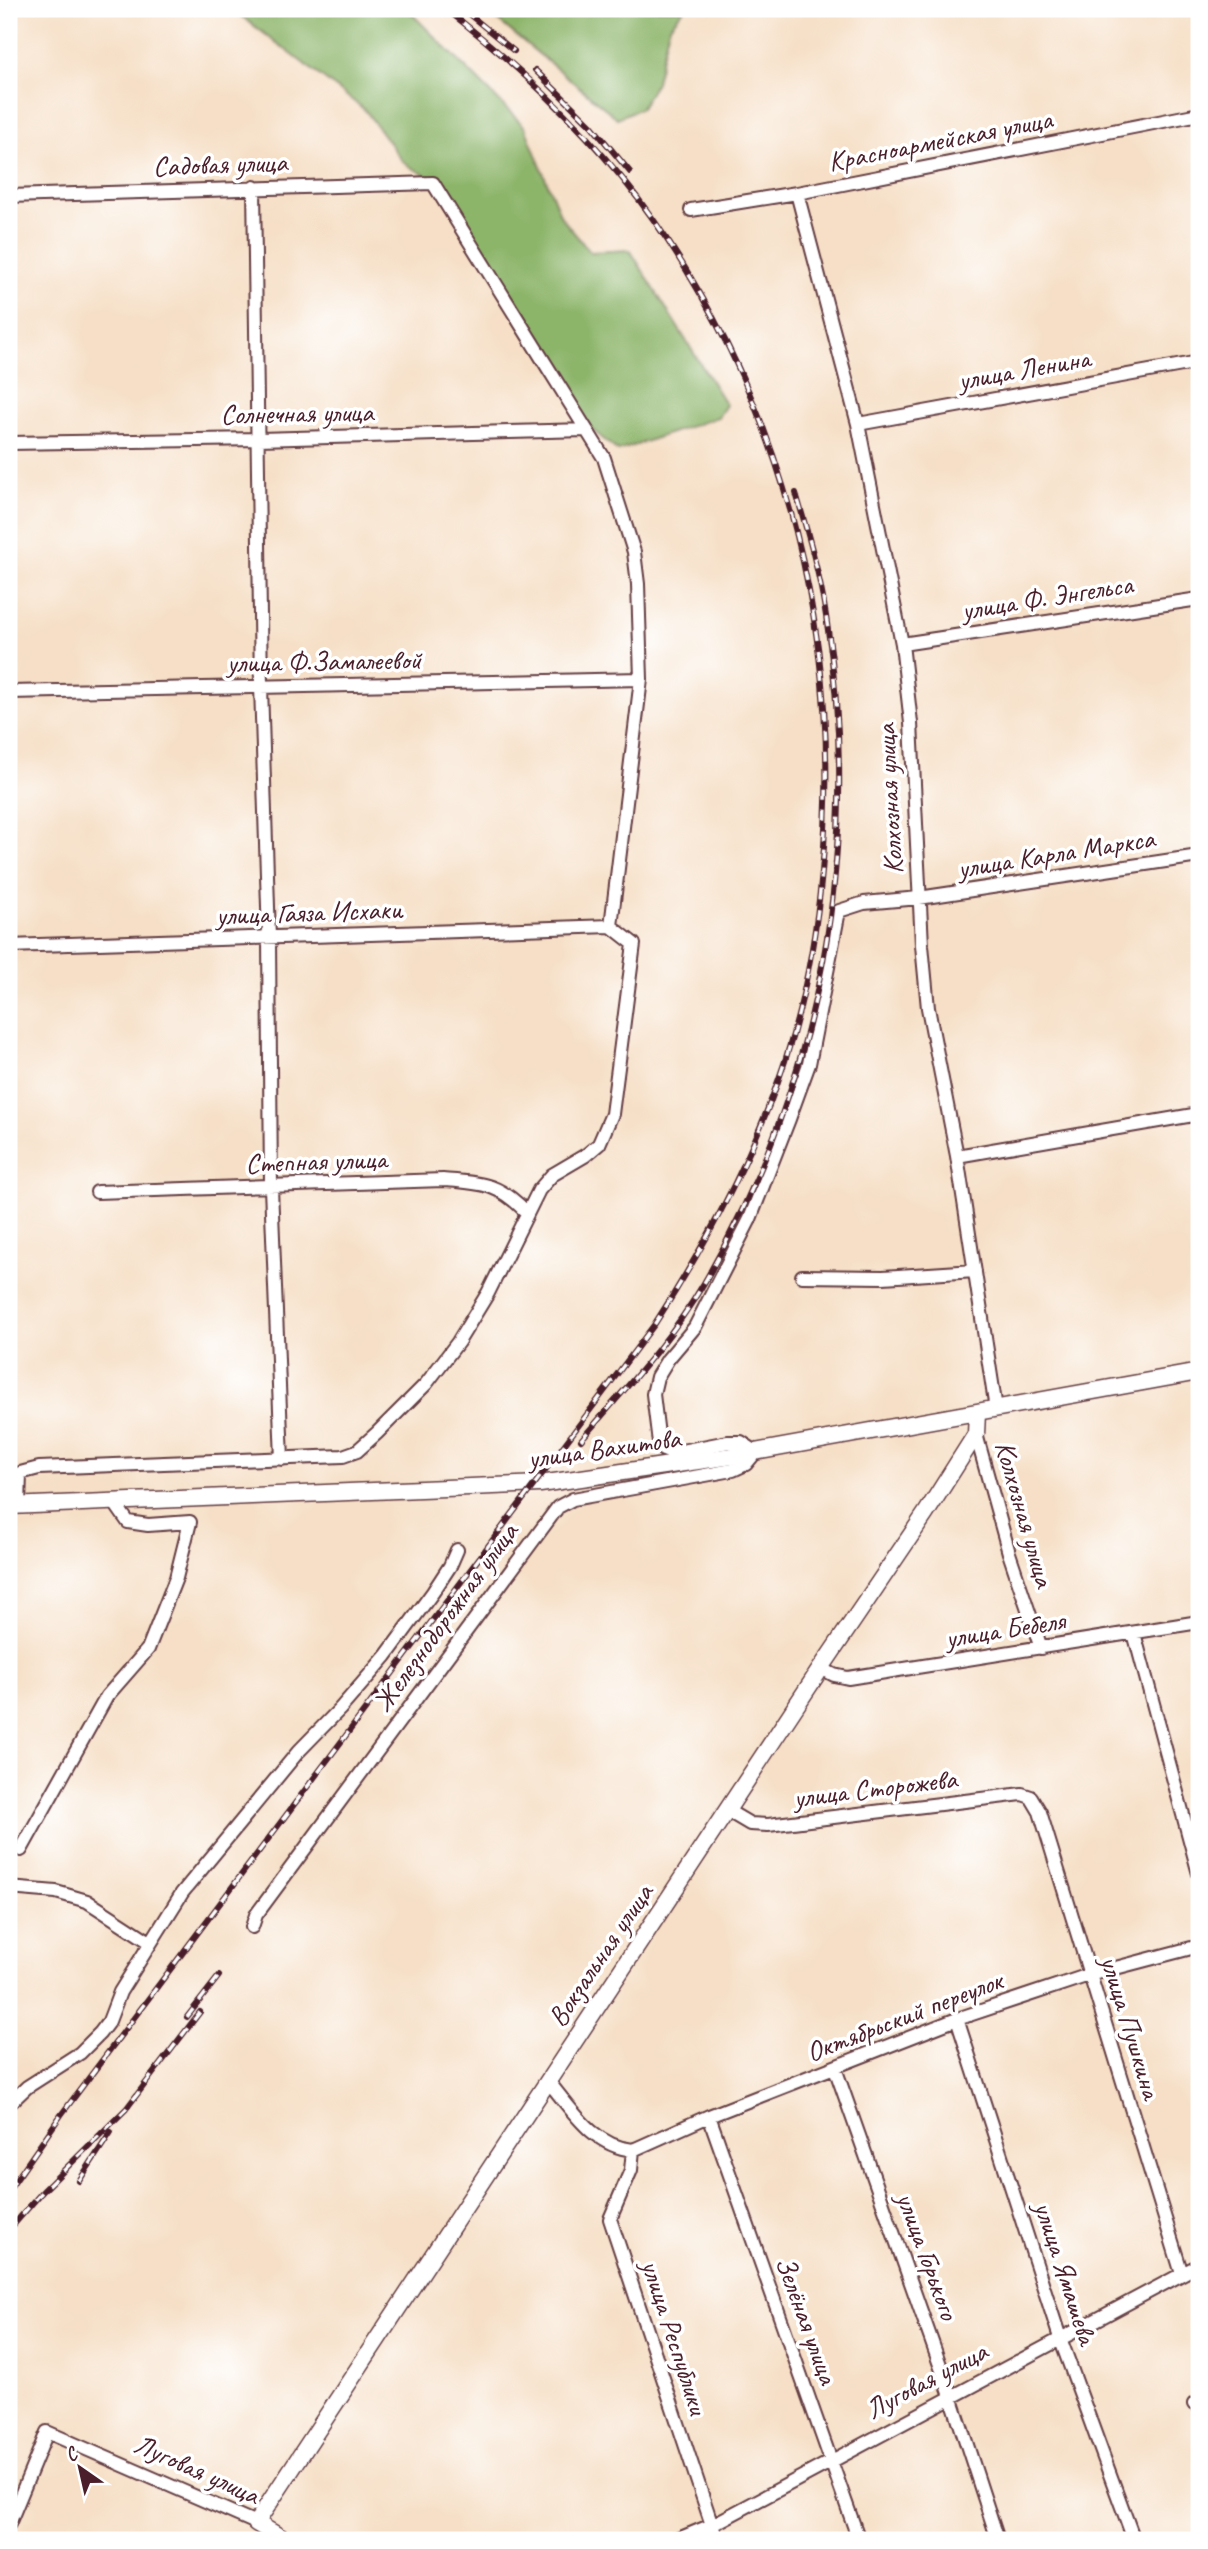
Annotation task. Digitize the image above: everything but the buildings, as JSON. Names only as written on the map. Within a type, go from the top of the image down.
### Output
[{"type":"street","name":"Красноармейская улица","points":[[691,211],[797,193],[1199,114]]},
{"type":"street","name":"Садовая улица","points":[[9,196],[433,183],[586,430]]},
{"type":"street","points":[[254,187],[261,686],[269,938],[271,1188],[282,1459]]},
{"type":"street","name":"Колхозная улица","points":[[797,193],[858,424],[902,644],[911,723],[919,898],[928,1008],[957,1156],[996,1409]]},
{"type":"street","name":"улица Ленина","points":[[858,424],[1199,362]]},
{"type":"street","points":[[14,1506],[20,1473],[39,1468],[343,1456],[357,1451],[426,1384],[458,1342],[488,1293],[538,1190],[552,1175],[599,1144],[612,1114],[634,944],[611,926],[641,679],[638,584],[634,552],[604,458],[586,430]]},
{"type":"street","name":"Солнечная улица","points":[[9,443],[586,430]]},
{"type":"street","name":"улица Ф. Энгельса","points":[[902,644],[1199,599]]},
{"type":"street","name":"улица Ф.Замалеевой","points":[[9,692],[641,679]]},
{"type":"street","name":"улица Карла Маркса","points":[[756,1452],[741,1442],[671,1453],[663,1450],[659,1443],[653,1394],[657,1377],[668,1359],[695,1327],[750,1219],[789,1119],[809,1064],[839,911],[864,903],[919,898],[1199,856]]},
{"type":"street","name":"улица Гаяза Исхаки","points":[[9,946],[611,926]]},
{"type":"street","points":[[957,1156],[1199,1114]]},
{"type":"street","name":"Степная улица","points":[[97,1192],[471,1182],[511,1195],[527,1213]]},
{"type":"street","points":[[802,1276],[883,1277],[975,1271]]},
{"type":"street","name":"улица Вахитова","points":[[14,1506],[540,1484],[756,1452],[1199,1371]]},
{"type":"street","name":"Вокзальная улица","points":[[256,2523],[926,1513],[976,1434],[977,1413]]},
{"type":"street","name":"Колхозная улица","points":[[976,1434],[1009,1553],[1041,1648]]},
{"type":"street","name":"Железнодорожная улица","points":[[252,1927],[256,1915],[558,1507],[573,1499],[733,1470],[746,1464],[756,1452]]},
{"type":"street","points":[[21,1850],[107,1696],[148,1649],[176,1578],[186,1544],[190,1522],[148,1525],[128,1522],[114,1502]]},
{"type":"street","points":[[9,2104],[27,2087],[80,2053],[100,2033],[109,2021],[120,1992],[182,1893],[298,1752],[386,1656],[445,1575],[457,1550]]},
{"type":"street","name":"улица Бебеля","points":[[821,1668],[848,1678],[1199,1622]]},
{"type":"street","points":[[1134,1633],[1199,1874]]},
{"type":"street","name":"улица Сторожева","points":[[728,1811],[750,1824],[768,1825],[1022,1794],[1031,1797]]},
{"type":"street","name":"улица Пушкина","points":[[1031,1797],[1040,1812],[1182,2274]]},
{"type":"street","points":[[9,1888],[56,1892],[87,1901],[150,1942]]},
{"type":"street","name":"Октябрьский переулок","points":[[633,2150],[709,2116],[957,2019],[1089,1975],[1199,1946]]},
{"type":"street","name":"улица Ямашева","points":[[957,2019],[1060,2338],[1134,2540]]},
{"type":"street","name":"улица Горького","points":[[835,2068],[951,2396],[998,2540]]},
{"type":"street","points":[[548,2081],[583,2125],[606,2143],[633,2150]]},
{"type":"street","name":"Зелёная улица","points":[[709,2116],[859,2540]]},
{"type":"street","name":"улица Республики","points":[[633,2150],[631,2170],[610,2219],[717,2540]]},
{"type":"street","name":"Луговая улица","points":[[676,2540],[712,2525],[1199,2265]]},
{"type":"street","name":"Луговая улица","points":[[9,2524],[47,2432],[256,2523],[285,2540]]},
{"type":"green space","points":[[232,9],[407,9],[525,127],[561,217],[590,252],[630,250],[726,405],[718,417],[618,451],[590,428],[437,182],[404,163],[365,110]]},
{"type":"green space","points":[[484,9],[684,9],[669,27],[656,82],[641,108],[617,118]]},
{"type":"railway","points":[[9,2190],[61,2115],[654,1325],[711,1230],[759,1130],[785,1061],[809,967],[822,872],[826,785],[823,699],[813,614],[796,530],[771,449],[739,369],[700,293],[631,189],[557,106],[503,56],[446,9]]},
{"type":"railway","points":[[465,11],[514,51]]},
{"type":"railway","points":[[535,70],[591,125],[630,172]]},
{"type":"railway","points":[[581,1440],[677,1325],[704,1283],[745,1205],[778,1125],[804,1043],[823,960],[835,876],[839,790],[836,704],[826,616],[796,493]]},
{"type":"railway","points":[[187,2017],[219,1976]]},
{"type":"railway","points":[[9,2230],[43,2191],[126,2109],[200,2012]]},
{"type":"railway","points":[[79,2181],[111,2132]]}]
